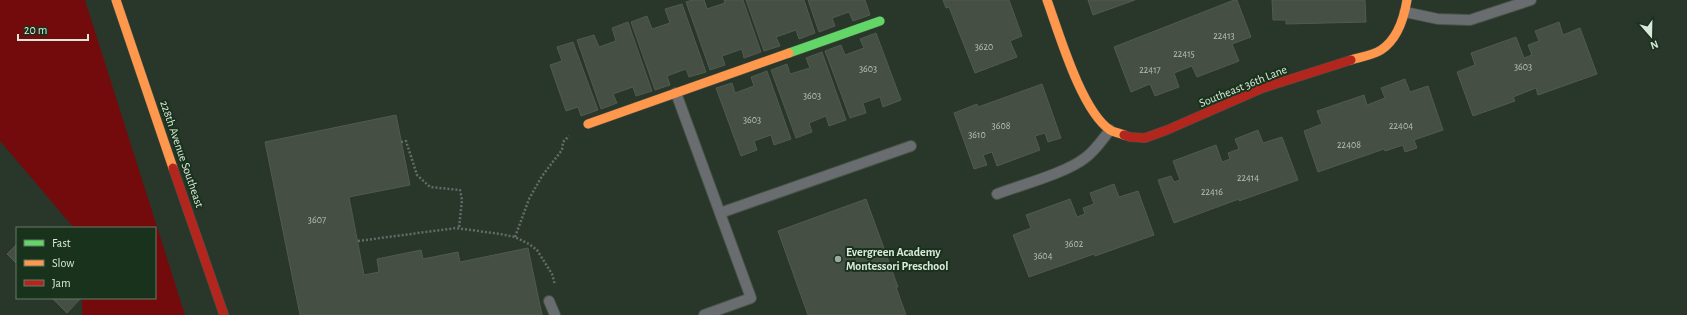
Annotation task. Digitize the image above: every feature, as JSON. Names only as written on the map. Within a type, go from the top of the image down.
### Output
[{"type":"street","name":"228th Avenue Southeast","points":[[116,0],[224,315]]},
{"type":"street","points":[[1047,0],[1078,83],[1094,114],[1110,130]]},
{"type":"street","points":[[1405,12],[1407,0]]},
{"type":"street","name":"Southeast 36th Lane","points":[[1110,130],[1130,137],[1145,138],[1167,130],[1263,88],[1381,50],[1392,40],[1400,29],[1405,12]]},
{"type":"street","points":[[588,124],[880,21]]},
{"type":"lane","points":[[1405,12],[1438,19],[1470,20],[1531,0]]},
{"type":"lane","points":[[676,93],[751,298],[704,315]]},
{"type":"lane","points":[[997,194],[1062,170],[1085,158],[1110,130]]},
{"type":"lane","points":[[720,213],[911,146]]},
{"type":"lane","points":[[549,301],[555,315]]},
{"type":"path","points":[[515,237],[529,199],[542,176],[562,150],[563,142],[567,137],[581,130],[588,124]]},
{"type":"path","points":[[401,142],[406,141],[417,175],[430,187],[460,190],[462,200],[459,228]]},
{"type":"path","points":[[358,241],[459,228],[515,237],[537,250],[552,274],[555,286],[549,301]]},
{"type":"shaded area","points":[[0,0],[85,0],[185,315],[82,315],[82,299],[156,299],[156,227],[73,227],[0,141]]},
{"type":"building","points":[[692,0],[704,0],[707,9],[725,3],[724,0],[743,0],[761,52],[744,58],[742,49],[722,56],[725,65],[710,70],[686,2]]},
{"type":"building","points":[[746,0],[804,0],[815,33],[799,39],[796,30],[776,37],[780,46],[764,51]]},
{"type":"building","points":[[808,0],[865,0],[870,15],[853,21],[849,12],[832,18],[835,26],[819,32]]},
{"type":"building","points":[[943,0],[1009,0],[1022,36],[1010,41],[1017,57],[975,73],[949,7],[946,8]]},
{"type":"building","points":[[1088,0],[1135,0],[1093,15]]},
{"type":"building","points":[[1237,0],[1251,37],[1232,44],[1239,61],[1197,77],[1192,66],[1174,73],[1179,87],[1155,96],[1150,84],[1131,92],[1114,47]]},
{"type":"building","points":[[1272,0],[1365,0],[1366,22],[1286,24],[1286,20],[1273,20]]},
{"type":"building","points":[[682,4],[706,72],[689,77],[686,69],[667,76],[670,85],[655,90],[631,22],[647,16],[652,29],[670,23],[665,9]]},
{"type":"building","points":[[628,22],[652,91],[636,96],[633,87],[613,94],[617,103],[601,109],[577,40],[594,35],[599,47],[616,41],[612,28]]},
{"type":"building","points":[[1559,22],[1563,35],[1580,28],[1597,74],[1538,95],[1536,88],[1513,97],[1515,101],[1473,116],[1457,72],[1475,65],[1471,53],[1516,37],[1524,58],[1532,55],[1528,45],[1539,41],[1535,31]]},
{"type":"building","points":[[876,33],[901,100],[883,107],[880,97],[863,103],[866,113],[850,118],[825,51],[841,45],[845,55],[864,48],[860,39]]},
{"type":"building","points":[[573,42],[598,110],[581,116],[578,107],[566,111],[550,65],[562,61],[557,47]]},
{"type":"building","points":[[822,52],[846,120],[829,126],[826,116],[809,123],[812,132],[796,138],[771,70],[787,64],[790,74],[810,68],[806,58]]},
{"type":"building","points":[[767,71],[791,139],[774,145],[771,135],[754,141],[757,150],[741,156],[716,88],[732,83],[735,93],[754,86],[751,77]]},
{"type":"building","points":[[1405,79],[1410,92],[1428,86],[1443,130],[1414,140],[1417,148],[1405,152],[1403,145],[1385,151],[1384,149],[1318,172],[1304,131],[1322,124],[1317,111],[1364,95],[1367,105],[1385,98],[1381,88]]},
{"type":"building","points":[[1042,84],[1061,138],[1048,142],[1045,133],[1035,136],[1040,150],[997,166],[992,152],[983,155],[987,165],[974,169],[954,113],[977,104],[978,107]]},
{"type":"building","points":[[396,115],[410,185],[349,197],[364,275],[379,272],[377,259],[421,250],[423,259],[458,252],[460,262],[528,248],[542,315],[300,315],[265,142]]},
{"type":"building","points":[[1258,130],[1263,143],[1282,137],[1298,180],[1239,201],[1239,199],[1174,223],[1158,180],[1171,176],[1174,182],[1180,180],[1173,161],[1216,145],[1222,162],[1230,159],[1228,153],[1239,149],[1235,139]]},
{"type":"building","points":[[1114,184],[1119,197],[1138,191],[1154,235],[1029,277],[1013,235],[1031,228],[1026,215],[1070,199],[1077,217],[1085,214],[1083,208],[1094,204],[1090,193]]},
{"type":"building","name":"Evergreen Academy Montessori Preschool","points":[[866,199],[898,287],[896,287],[906,315],[808,315],[778,231]]},
{"type":"building","points":[[16,245],[16,263],[7,254]]},
{"type":"building","points":[[53,299],[80,299],[67,313]]},
{"type":"traffic: fast","points":[[789,53],[880,21]]},
{"type":"traffic: slow","points":[[116,0],[173,168]]},
{"type":"traffic: slow","points":[[1047,0],[1080,89],[1099,120],[1110,130],[1124,135]]},
{"type":"traffic: slow","points":[[1351,60],[1381,50],[1392,40],[1399,28],[1407,0]]},
{"type":"traffic: slow","points":[[588,124],[789,53]]},
{"type":"traffic: jam","points":[[1124,135],[1145,138],[1167,130],[1263,88],[1351,60]]},
{"type":"traffic: jam","points":[[173,168],[224,315]]},
{"type":"place","name":"Evergreen Academy Montessori Preschool","points":[[838,259]]}]
